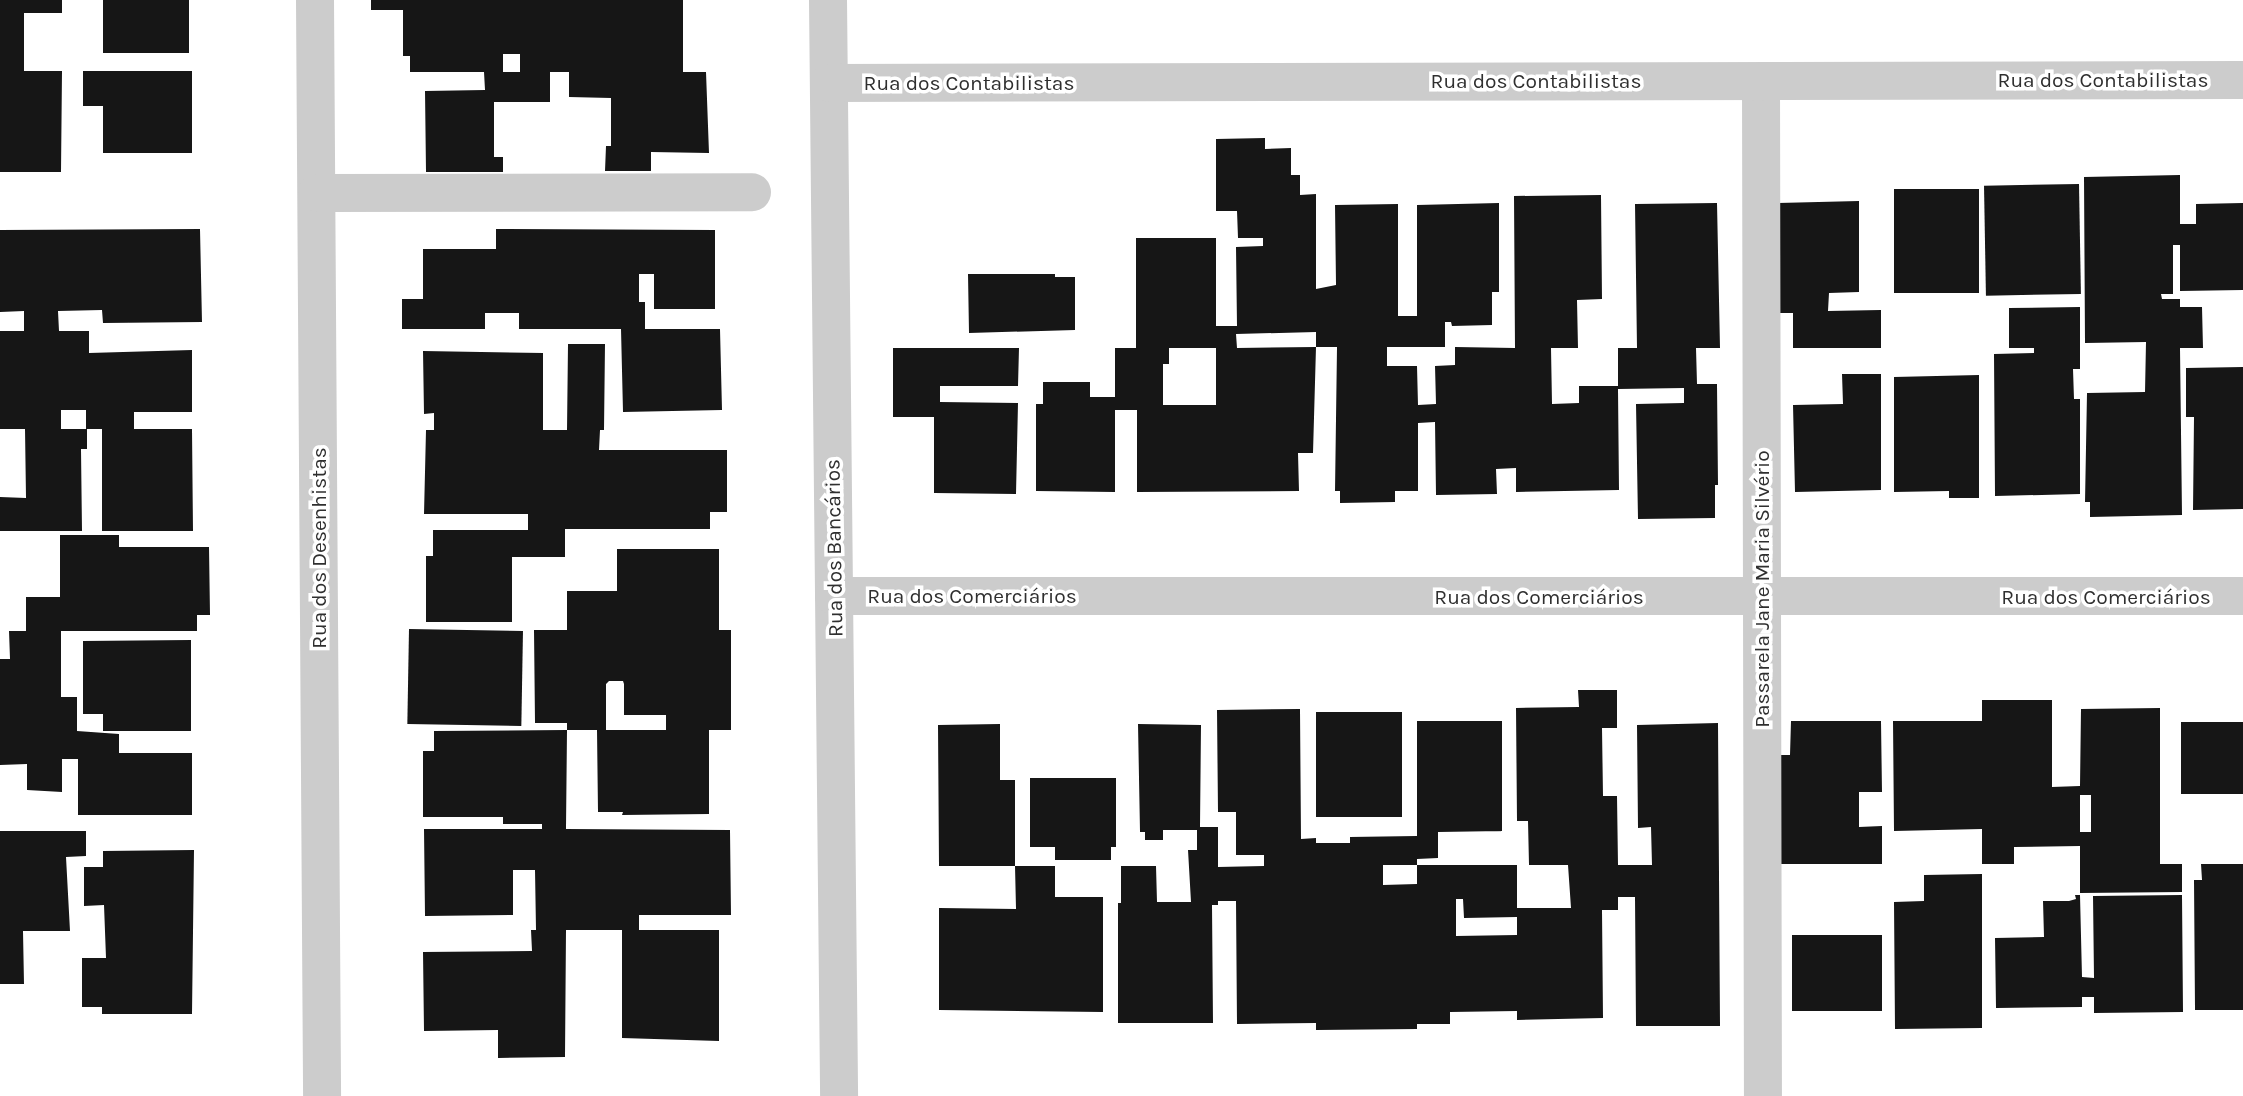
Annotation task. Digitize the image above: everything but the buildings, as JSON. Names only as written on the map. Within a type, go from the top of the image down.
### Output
[{"type":"street","name":"Rua dos Desenhistas","points":[[316,0],[323,1096]]},
{"type":"street","name":"Rua dos Bancários","points":[[828,0],[839,1096]]},
{"type":"street","name":"Rua dos Contabilistas","points":[[830,83],[2243,80]]},
{"type":"street","name":"Passarela Jane Maria Silvério","points":[[1761,81],[1763,1096]]},
{"type":"street","points":[[317,193],[752,192]]},
{"type":"street","name":"Rua dos Comerciários","points":[[835,596],[2243,596]]}]
